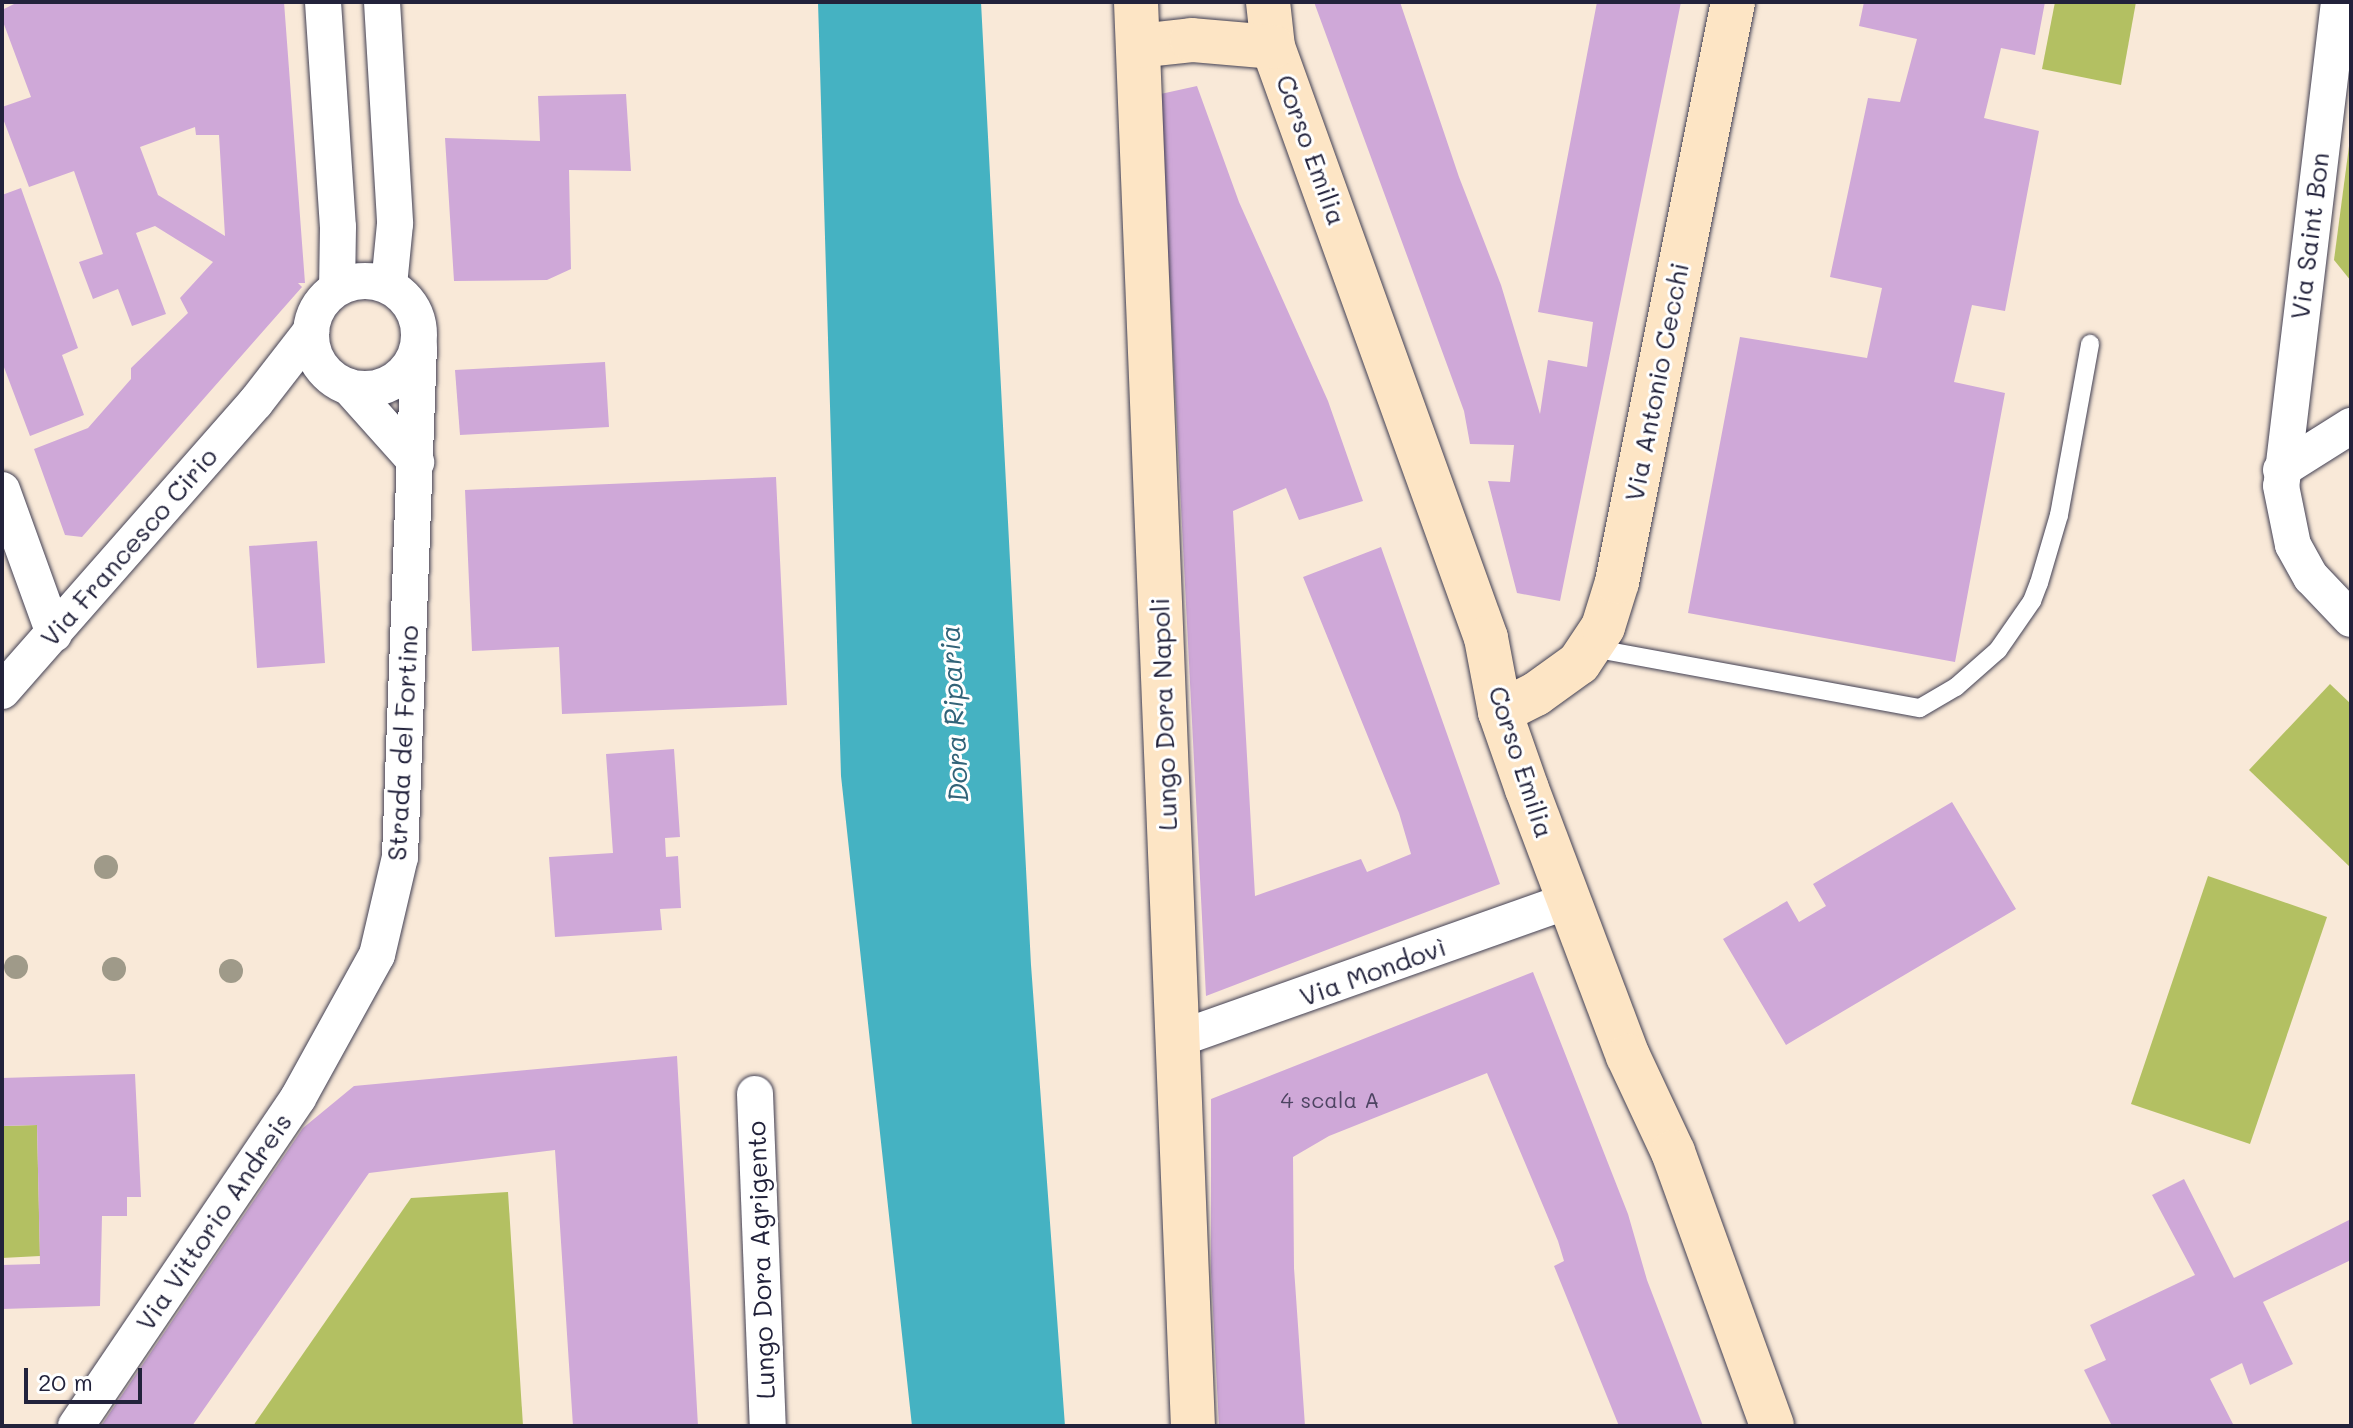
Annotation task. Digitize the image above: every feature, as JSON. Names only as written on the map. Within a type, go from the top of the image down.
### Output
[{"type":"street","points":[[323,2],[338,227],[337,288]]},
{"type":"street","points":[[382,2],[395,224],[389,285]]},
{"type":"street","name":"Lungo Dora Napoli","points":[[1136,2],[1193,1426]]},
{"type":"street","name":"Corso Emilia","points":[[1235,2],[1273,47]]},
{"type":"street","name":"Corso Emilia","points":[[1268,2],[1273,47],[1486,638],[1500,712],[1567,901],[1628,1056],[1673,1152],[1772,1426]]},
{"type":"street","name":"Via Antonio Cecchi","points":[[1500,712],[1536,694],[1579,663],[1592,648],[1603,627],[1617,582],[1733,2]]},
{"type":"street","name":"Via Saint Bon","points":[[2339,2],[2281,470],[2281,498],[2293,545],[2317,584],[2351,619]]},
{"type":"street","points":[[1138,46],[1192,40],[1273,47]]},
{"type":"street","points":[[256,402],[341,383],[367,389],[385,386],[412,363],[419,346],[420,327],[414,310],[389,285],[372,280],[337,288],[324,299],[311,331],[316,357],[341,383],[416,462]]},
{"type":"street","name":"Via Francesco Cirio","points":[[2,691],[256,402],[311,331]]},
{"type":"street","name":"Strada del Fortino","points":[[298,1098],[377,955],[400,857],[419,346]]},
{"type":"street","points":[[2281,470],[2351,426]]},
{"type":"street","points":[[2,490],[54,634]]},
{"type":"street","name":"Via Mondovì","points":[[1178,1039],[1567,901]]},
{"type":"street","name":"Lungo Dora Agrigento","points":[[755,1094],[768,1426]]},
{"type":"street","name":"Via Vittorio Andreis","points":[[76,1426],[298,1098]]},
{"type":"lane","points":[[1592,648],[1920,708],[1956,687],[1998,650],[2032,601],[2059,515],[2090,344]]},
{"type":"green space","points":[[2055,2],[2136,2],[2121,85],[2042,69]]},
{"type":"green space","points":[[2351,131],[2351,281],[2334,260]]},
{"type":"green space","points":[[2330,684],[2351,704],[2351,868],[2249,770]]},
{"type":"green space","points":[[2208,876],[2327,917],[2250,1144],[2131,1104]]},
{"type":"green space","points":[[37,1125],[40,1256],[2,1258],[2,1126]]},
{"type":"green space","points":[[508,1192],[523,1426],[253,1426],[411,1198]]},
{"type":"water","name":"Dora Riparia","points":[[818,2],[981,2],[1031,965],[1065,1426],[912,1426],[841,776]]},
{"type":"building","points":[[18,2],[284,2],[305,283],[298,283],[302,287],[82,537],[65,535],[34,449],[88,428],[131,379],[131,368],[188,313],[180,298],[213,262],[155,226],[136,233],[166,314],[132,326],[118,289],[93,299],[79,262],[103,254],[74,171],[29,187],[2,116],[2,107],[31,97],[2,19],[2,10]],"holes":[[[195,127],[196,135],[219,135],[225,236],[158,195],[140,147]]]},
{"type":"building","points":[[1314,2],[1400,2],[1459,177],[1501,285],[1540,414],[1548,360],[1587,367],[1593,322],[1538,312],[1597,2],[1681,2],[1560,601],[1517,593],[1488,481],[1510,482],[1514,445],[1470,444],[1464,411]]},
{"type":"building","points":[[1864,2],[2045,2],[2035,55],[2001,48],[1984,118],[2039,131],[2005,311],[1972,305],[1954,382],[2005,393],[1955,662],[1688,613],[1740,337],[1867,358],[1882,288],[1830,277],[1868,98],[1900,102],[1917,39],[1859,26]]},
{"type":"building","points":[[1197,86],[1239,202],[1328,401],[1363,501],[1299,520],[1286,488],[1233,511],[1255,896],[1361,859],[1367,872],[1411,854],[1399,813],[1303,577],[1381,547],[1500,884],[1206,996],[1169,271],[1156,95]]},
{"type":"building","points":[[626,94],[631,171],[569,170],[571,269],[547,280],[454,281],[445,138],[540,141],[538,96]]},
{"type":"building","points":[[21,188],[78,348],[62,355],[84,415],[30,436],[2,362],[2,195]]},
{"type":"building","points":[[605,362],[609,427],[460,435],[455,370]]},
{"type":"building","points":[[776,477],[787,705],[562,714],[559,647],[472,651],[465,490]]},
{"type":"building","points":[[317,541],[325,663],[257,668],[249,546]]},
{"type":"building","points":[[674,749],[680,837],[665,838],[666,857],[678,856],[681,908],[660,909],[662,930],[555,937],[549,857],[613,853],[606,754]]},
{"type":"building","points":[[1952,802],[2016,909],[1786,1045],[1723,939],[1787,901],[1799,922],[1826,906],[1813,884]]},
{"type":"building","points":[[1533,972],[1628,1214],[1647,1280],[1703,1426],[1619,1426],[1554,1266],[1564,1261],[1558,1241],[1487,1073],[1329,1136],[1293,1157],[1294,1268],[1305,1426],[1219,1426],[1211,1272],[1211,1099]]},
{"type":"building","points":[[677,1056],[698,1426],[573,1426],[555,1150],[369,1173],[192,1426],[101,1426],[303,1128],[354,1086]]},
{"type":"building","points":[[135,1074],[141,1197],[127,1197],[127,1216],[102,1216],[100,1306],[2,1309],[2,1265],[40,1264],[37,1125],[2,1126],[2,1078]]},
{"type":"building","points":[[2184,1179],[2234,1278],[2351,1219],[2351,1260],[2263,1302],[2293,1364],[2250,1385],[2242,1363],[2210,1379],[2234,1426],[2112,1426],[2084,1370],[2106,1360],[2090,1325],[2195,1275],[2152,1195]]}]
